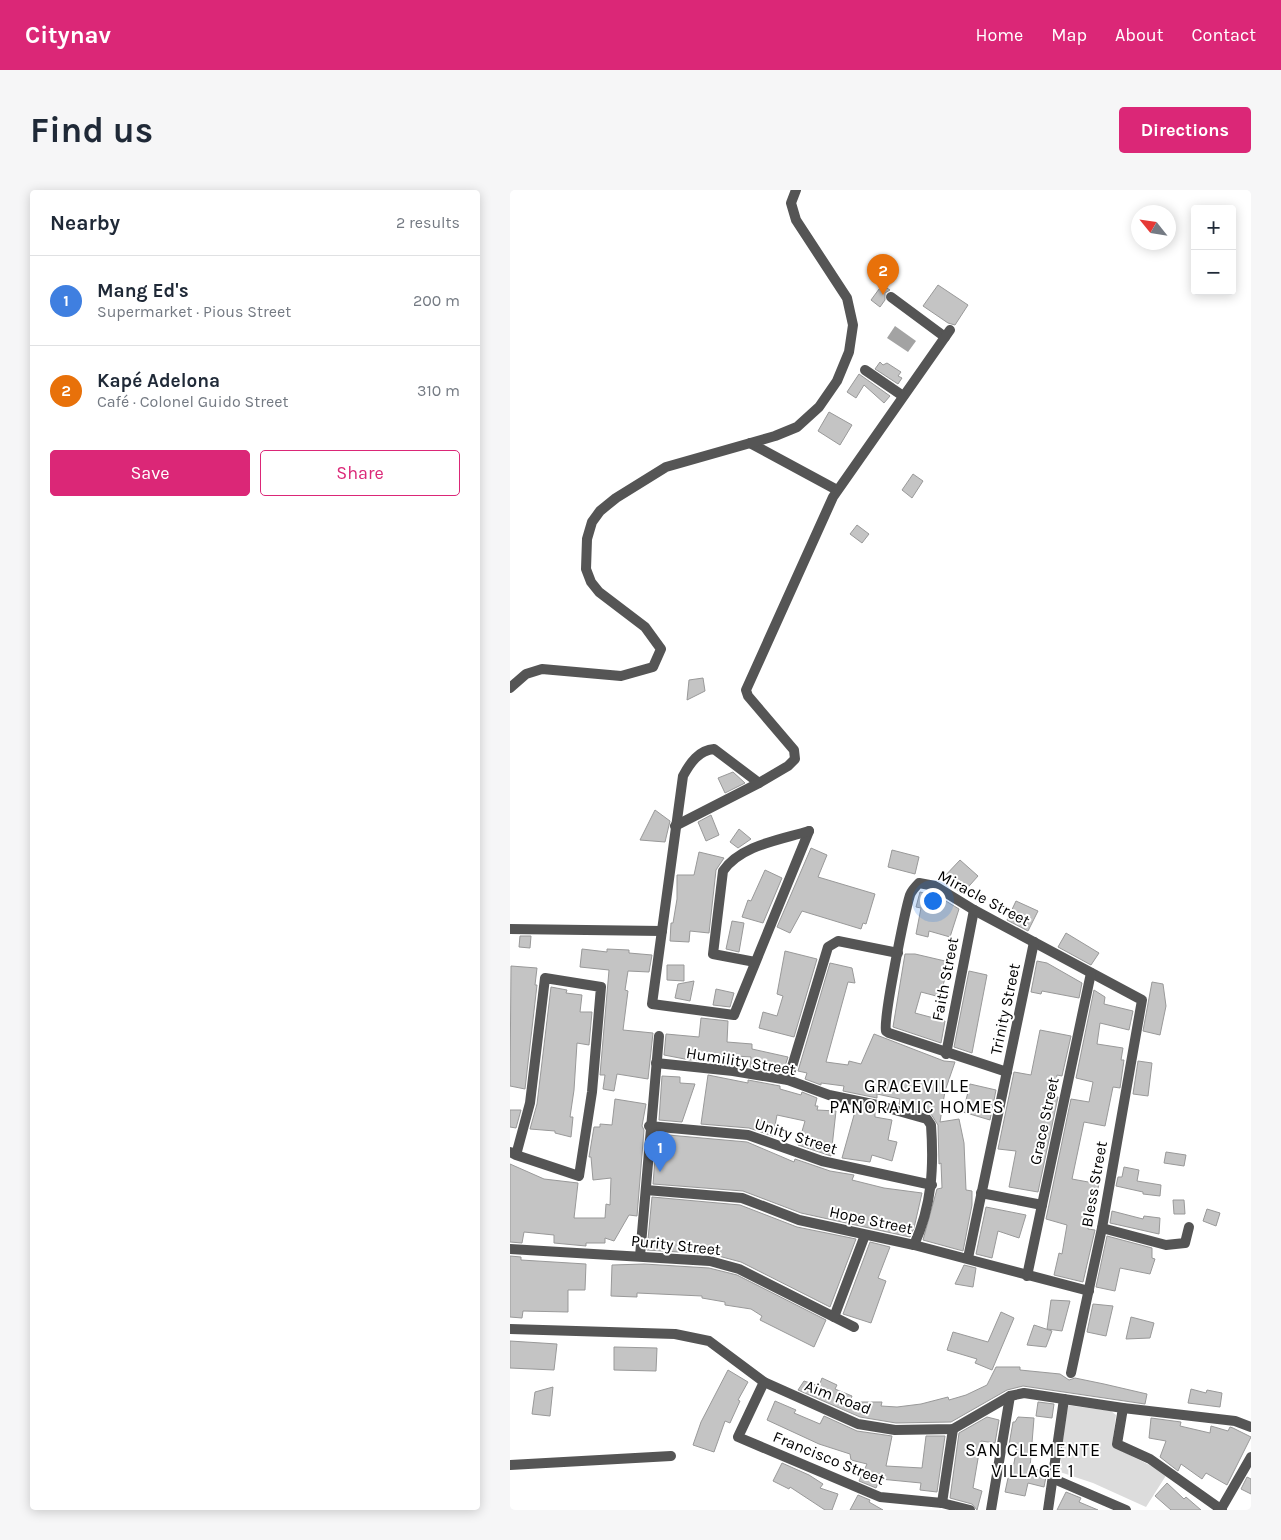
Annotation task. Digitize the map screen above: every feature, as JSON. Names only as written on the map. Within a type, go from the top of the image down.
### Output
[{"type":"street","points":[[510,688],[526,674],[542,669],[621,676],[653,667],[661,649],[645,626],[599,592],[591,582],[586,569],[587,538],[592,522],[600,511],[616,498],[666,467],[775,436],[797,427],[820,407],[837,381],[849,352],[853,325],[847,298],[796,220],[791,203],[796,190]]},
{"type":"street","points":[[675,826],[759,783],[788,766],[795,759],[794,750],[748,696],[746,690],[837,490],[948,334],[891,298]]},
{"type":"street","points":[[865,370],[903,396]]},
{"type":"street","points":[[750,443],[837,490]]},
{"type":"street","points":[[755,962],[713,954],[723,871],[728,864],[743,853],[809,831],[734,1015],[652,1004],[683,776],[689,765],[706,750],[714,750],[759,783]]},
{"type":"street","name":"Miracle Street","points":[[946,1054],[889,1033],[886,1030],[898,953],[910,898],[913,889],[919,883],[935,886],[974,910],[1142,1000]]},
{"type":"street","name":"Faith Street","points":[[946,1054],[974,910]]},
{"type":"street","points":[[510,929],[662,931]]},
{"type":"street","points":[[788,1080],[828,947],[838,941],[898,953]]},
{"type":"street","name":"Trinity Street","points":[[968,1258],[1034,942]]},
{"type":"street","name":"Grace Street","points":[[1027,1276],[1091,973]]},
{"type":"street","points":[[545,978],[601,987],[592,1092],[579,1176],[513,1153],[530,1103],[545,978]]},
{"type":"street","name":"Bless Street","points":[[1072,1373],[1102,1228],[1142,1000]]},
{"type":"street","points":[[640,1256],[649,1126],[659,1036]]},
{"type":"street","points":[[946,1054],[1007,1072]]},
{"type":"street","name":"Humility Street","points":[[656,1064],[733,1071],[788,1080],[829,1096],[877,1105],[927,1119],[931,1125],[932,1185],[926,1215],[914,1245]]},
{"type":"street","name":"Unity Street","points":[[649,1126],[748,1135],[822,1161],[932,1185]]},
{"type":"street","name":"Hope Street","points":[[646,1190],[742,1198],[799,1220],[968,1258],[1027,1276],[1089,1291]]},
{"type":"street","points":[[982,1192],[1042,1205]]},
{"type":"street","points":[[1102,1228],[1166,1245],[1185,1243],[1189,1227]]},
{"type":"street","points":[[834,1317],[865,1235]]},
{"type":"street","name":"Purity Street","points":[[510,1249],[640,1256],[710,1261],[725,1264],[854,1327]]},
{"type":"street","name":"Aim Road","points":[[510,1330],[674,1334],[709,1341],[764,1382],[858,1424],[895,1430],[953,1429],[1010,1396],[1024,1393],[1122,1408],[1235,1421],[1251,1427]]},
{"type":"street","name":"Francisco Street","points":[[764,1382],[738,1438],[880,1496],[942,1503],[970,1510]]},
{"type":"street","points":[[991,1510],[1010,1396]]},
{"type":"street","points":[[1048,1510],[1054,1479],[1064,1399]]},
{"type":"street","points":[[1122,1408],[1117,1444],[1150,1459],[1222,1510],[1251,1458]]},
{"type":"street","points":[[942,1503],[953,1429]]},
{"type":"street","points":[[510,1465],[671,1456]]},
{"type":"street","points":[[1054,1479],[1126,1510]]},
{"type":"shaded area","points":[[895,326],[916,341],[908,352],[887,338]]},
{"type":"shaded area","points":[[1066,1405],[1111,1411],[1116,1415],[1112,1446],[1167,1474],[1146,1507],[1093,1483],[1060,1472]]},
{"type":"building","points":[[882,285],[890,290],[885,293],[885,300],[880,307],[871,300]]},
{"type":"building","points":[[938,285],[968,305],[955,325],[948,323],[923,306]]},
{"type":"building","points":[[880,362],[883,365],[887,363],[901,372],[898,376],[902,378],[898,384],[875,369]]},
{"type":"building","points":[[859,374],[890,396],[884,403],[864,385],[856,398],[847,392]]},
{"type":"building","points":[[829,412],[852,425],[840,445],[818,431]]},
{"type":"building","points":[[913,474],[923,481],[912,498],[902,490]]},
{"type":"building","points":[[857,525],[869,534],[862,543],[850,534]]},
{"type":"building","points":[[703,678],[705,691],[687,700],[689,680]]},
{"type":"building","points":[[733,772],[745,783],[725,793],[718,778]]},
{"type":"building","points":[[655,810],[670,821],[665,842],[640,840]]},
{"type":"building","points":[[711,815],[719,835],[706,841],[698,822]]},
{"type":"building","points":[[739,829],[751,839],[738,848],[730,842]]},
{"type":"building","points":[[811,848],[827,855],[818,877],[875,894],[866,924],[863,923],[861,929],[802,911],[790,933],[777,927]]},
{"type":"building","points":[[892,850],[919,857],[915,874],[888,867]]},
{"type":"building","points":[[699,852],[724,858],[716,870],[709,933],[690,931],[689,942],[670,941],[671,923],[673,923],[677,899],[677,875],[694,875]]},
{"type":"building","points":[[960,860],[978,876],[962,894],[943,878]]},
{"type":"building","points":[[765,870],[782,878],[763,923],[742,917],[748,900],[751,901]]},
{"type":"building","points":[[920,892],[941,898],[959,909],[950,937],[929,931],[928,937],[916,934],[921,908],[916,907]]},
{"type":"building","points":[[1016,901],[1038,911],[1028,931],[1007,920]]},
{"type":"building","points":[[732,921],[744,923],[739,952],[726,949]]},
{"type":"building","points":[[1066,933],[1099,953],[1091,965],[1058,947]]},
{"type":"building","points":[[520,936],[531,936],[530,948],[519,947]]},
{"type":"building","points":[[582,949],[607,952],[607,949],[629,950],[629,953],[652,955],[649,972],[628,971],[625,990],[628,991],[623,1030],[653,1033],[648,1079],[617,1074],[614,1091],[603,1089],[605,1075],[600,1075],[609,970],[580,967]]},
{"type":"building","points":[[785,951],[817,959],[794,1037],[759,1028],[763,1012],[777,1016],[783,996],[777,994]]},
{"type":"building","points":[[905,954],[915,954],[945,961],[941,977],[945,978],[940,997],[921,992],[915,1013],[945,1021],[941,1043],[893,1027]]},
{"type":"building","points":[[1037,961],[1047,963],[1082,983],[1079,998],[1042,991],[1041,994],[1031,992]]},
{"type":"building","points":[[830,963],[852,968],[855,983],[848,982],[826,1062],[848,1065],[849,1061],[861,1064],[874,1034],[944,1061],[955,1062],[945,1091],[940,1122],[959,1119],[964,1143],[966,1190],[972,1191],[972,1205],[963,1251],[923,1240],[937,1189],[942,1188],[938,1125],[931,1114],[899,1104],[900,1099],[877,1094],[877,1098],[843,1091],[844,1086],[821,1083],[821,1085],[805,1079],[807,1073],[798,1071]]},
{"type":"building","points":[[667,965],[684,965],[684,981],[667,980]]},
{"type":"building","points":[[511,966],[537,968],[535,985],[537,985],[525,1089],[510,1086]]},
{"type":"building","points":[[969,971],[987,975],[972,1053],[954,1047]]},
{"type":"building","points":[[694,981],[690,1001],[675,998],[678,984]]},
{"type":"building","points":[[1152,982],[1163,984],[1166,1006],[1160,1035],[1143,1031]]},
{"type":"building","points":[[551,987],[567,990],[566,993],[582,995],[580,1012],[592,1012],[589,1045],[577,1043],[570,1117],[573,1117],[571,1137],[555,1133],[555,1131],[530,1129],[537,1104]]},
{"type":"building","points":[[716,989],[734,993],[730,1007],[713,1005]]},
{"type":"building","points":[[1094,990],[1105,997],[1104,1004],[1133,1011],[1129,1030],[1100,1023],[1097,1044],[1123,1048],[1121,1060],[1124,1060],[1120,1088],[1113,1087],[1105,1126],[1084,1122],[1072,1179],[1099,1184],[1095,1200],[1089,1199],[1088,1229],[1095,1230],[1083,1282],[1054,1275],[1059,1253],[1062,1254],[1067,1225],[1046,1219],[1071,1099],[1089,1102],[1093,1082],[1076,1078]]},
{"type":"building","points":[[701,1018],[728,1021],[727,1042],[752,1044],[752,1049],[788,1057],[783,1072],[750,1067],[751,1057],[721,1055],[721,1059],[690,1060],[664,1055],[666,1034],[699,1037]]},
{"type":"building","points":[[1040,1030],[1071,1036],[1062,1076],[1057,1075],[1053,1097],[1058,1097],[1038,1192],[1009,1187],[1016,1151],[998,1149],[1014,1072],[1031,1075]]},
{"type":"building","points":[[1138,1061],[1152,1063],[1148,1096],[1133,1094]]},
{"type":"building","points":[[708,1075],[748,1083],[748,1080],[780,1086],[780,1089],[801,1095],[802,1092],[817,1098],[815,1106],[818,1106],[817,1110],[836,1111],[831,1156],[798,1145],[805,1121],[777,1115],[773,1136],[749,1128],[701,1124]]},
{"type":"building","points":[[662,1076],[680,1077],[680,1083],[695,1084],[682,1122],[659,1120]]},
{"type":"building","points":[[970,1084],[996,1090],[990,1120],[963,1112]]},
{"type":"building","points":[[615,1099],[646,1104],[642,1126],[644,1130],[637,1216],[629,1215],[614,1241],[605,1238],[605,1243],[586,1243],[586,1246],[554,1243],[554,1235],[524,1232],[522,1243],[510,1242],[510,1164],[544,1179],[578,1183],[574,1218],[605,1218],[606,1204],[610,1205],[611,1178],[593,1180],[591,1157],[589,1157],[594,1127],[600,1127],[600,1124],[612,1125]]},
{"type":"building","points":[[856,1108],[875,1112],[875,1117],[892,1120],[888,1140],[897,1142],[892,1161],[872,1155],[870,1162],[842,1158]]},
{"type":"building","points":[[510,1110],[521,1110],[516,1128],[510,1127]]},
{"type":"building","points":[[657,1134],[747,1142],[794,1162],[795,1159],[830,1171],[854,1175],[852,1180],[884,1188],[922,1193],[914,1228],[910,1237],[801,1213],[743,1191],[653,1184]]},
{"type":"building","points":[[1166,1152],[1186,1155],[1184,1166],[1164,1163]]},
{"type":"building","points":[[1124,1167],[1139,1170],[1137,1181],[1161,1185],[1160,1196],[1143,1194],[1143,1192],[1116,1186],[1118,1177],[1122,1177]]},
{"type":"building","points":[[652,1197],[740,1205],[797,1227],[856,1239],[830,1307],[741,1262],[711,1254],[647,1250]]},
{"type":"building","points":[[1173,1200],[1184,1200],[1185,1214],[1174,1214]]},
{"type":"building","points":[[986,1207],[1026,1215],[1019,1238],[998,1231],[992,1258],[976,1254]]},
{"type":"building","points":[[1207,1209],[1220,1213],[1216,1226],[1203,1221]]},
{"type":"building","points":[[1112,1211],[1143,1219],[1144,1216],[1160,1218],[1159,1234],[1110,1223]]},
{"type":"building","points":[[1107,1236],[1152,1248],[1152,1258],[1155,1259],[1150,1274],[1120,1268],[1115,1291],[1096,1287]]},
{"type":"building","points":[[870,1242],[890,1247],[878,1278],[886,1281],[871,1323],[843,1314]]},
{"type":"building","points":[[510,1256],[521,1257],[521,1260],[586,1264],[585,1290],[568,1290],[568,1312],[523,1311],[522,1318],[510,1317]]},
{"type":"building","points":[[644,1264],[709,1268],[737,1275],[826,1320],[814,1347],[760,1320],[762,1316],[751,1309],[725,1305],[725,1302],[702,1298],[702,1296],[637,1293],[637,1297],[611,1296],[612,1265]]},
{"type":"building","points":[[964,1265],[976,1268],[973,1287],[955,1284]]},
{"type":"building","points":[[1051,1300],[1070,1301],[1062,1331],[1047,1329]]},
{"type":"building","points":[[1093,1304],[1113,1306],[1106,1336],[1087,1332]]},
{"type":"building","points":[[1001,1312],[1014,1318],[992,1370],[975,1363],[977,1359],[947,1350],[953,1332],[988,1342]]},
{"type":"building","points":[[1131,1317],[1154,1323],[1150,1338],[1126,1339]]},
{"type":"building","points":[[1034,1325],[1052,1331],[1046,1347],[1027,1345]]},
{"type":"building","points":[[510,1341],[557,1344],[554,1370],[510,1368]]},
{"type":"building","points":[[614,1347],[657,1348],[656,1371],[614,1370]]},
{"type":"building","points":[[996,1367],[1020,1367],[1020,1370],[1060,1374],[1069,1380],[1075,1378],[1147,1394],[1145,1404],[1023,1386],[1007,1390],[951,1422],[896,1423],[860,1417],[798,1390],[804,1381],[819,1386],[822,1378],[837,1385],[835,1389],[852,1396],[850,1402],[882,1402],[881,1406],[897,1407],[921,1404],[948,1397],[949,1400],[966,1395],[987,1385]]},
{"type":"building","points":[[728,1370],[748,1382],[738,1400],[740,1401],[730,1423],[725,1421],[714,1452],[693,1445],[701,1422]]},
{"type":"building","points":[[553,1387],[550,1416],[532,1414],[535,1392]]},
{"type":"building","points":[[1191,1389],[1206,1393],[1207,1390],[1222,1393],[1220,1407],[1188,1403]]},
{"type":"building","points":[[775,1401],[796,1410],[794,1413],[820,1424],[824,1416],[857,1431],[892,1436],[886,1466],[922,1468],[926,1436],[945,1436],[937,1492],[920,1490],[921,1483],[880,1479],[876,1488],[859,1481],[867,1464],[851,1460],[850,1454],[819,1444],[767,1420]]},
{"type":"building","points":[[1038,1402],[1054,1404],[1052,1418],[1036,1416]]},
{"type":"building","points":[[987,1417],[999,1420],[995,1443],[981,1441],[973,1488],[982,1491],[977,1510],[972,1504],[950,1498],[959,1433]]},
{"type":"building","points":[[1018,1417],[1034,1418],[1030,1468],[1047,1472],[1044,1487],[1028,1483],[1025,1496],[1005,1492],[1008,1478],[1011,1479],[1017,1447],[1009,1445],[1013,1422]]},
{"type":"building","points":[[1151,1418],[1181,1422],[1180,1426],[1210,1433],[1211,1426],[1228,1431],[1230,1427],[1251,1437],[1227,1485],[1206,1473],[1202,1479],[1181,1464],[1178,1471],[1160,1457],[1166,1441],[1149,1438]]},
{"type":"building","points":[[782,1463],[809,1475],[823,1484],[820,1488],[838,1494],[832,1510],[825,1510],[790,1487],[789,1489],[773,1481]]},
{"type":"building","points":[[1247,1477],[1251,1479],[1251,1494],[1241,1489]]},
{"type":"building","points":[[1167,1483],[1184,1499],[1186,1497],[1201,1510],[1171,1510],[1155,1496]]},
{"type":"building","points":[[1066,1492],[1081,1498],[1079,1502],[1098,1510],[1057,1510]]},
{"type":"building","points":[[858,1495],[870,1500],[869,1502],[883,1510],[850,1510]]},
{"type":"place","name":"Kapé Adelona","points":[[883,295]]},
{"type":"place","name":"Mang Ed's","points":[[660,1172]]},
{"type":"district","name":"GRACEVILLE PANORAMIC HOMES","points":[[917,1096]]},
{"type":"district","name":"SAN CLEMENTE VILLAGE 1","points":[[1033,1460]]}]
